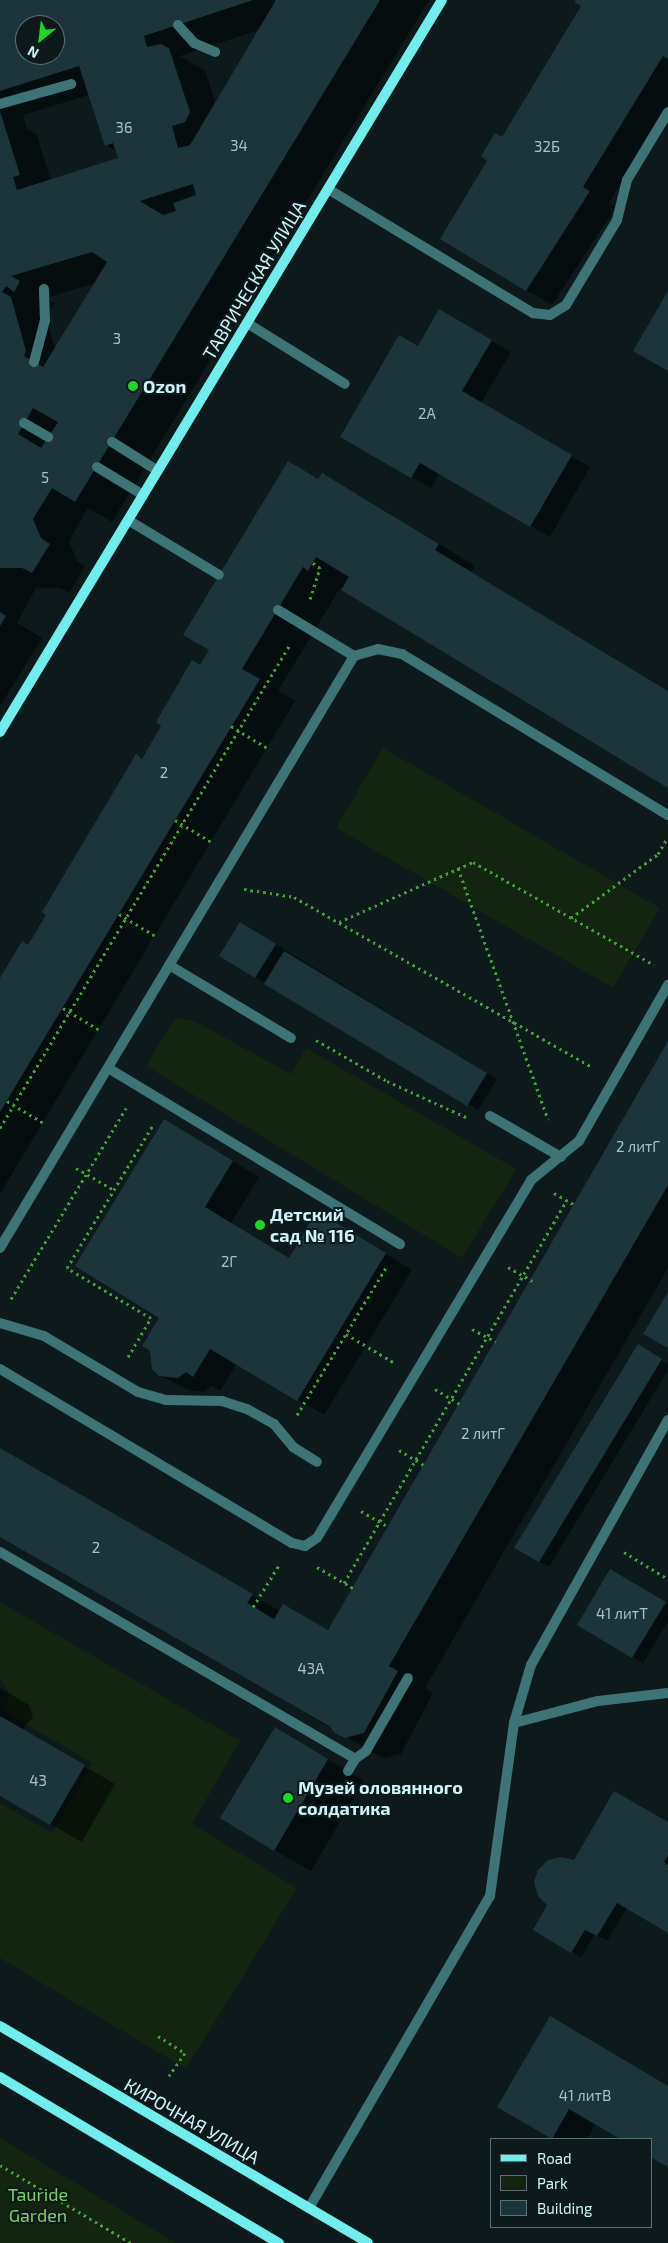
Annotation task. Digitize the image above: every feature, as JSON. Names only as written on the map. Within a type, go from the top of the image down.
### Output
[{"type":"street","name":"ТАВРИЧЕСКАЯ УЛИЦА","points":[[0,732],[442,0]]},
{"type":"street","name":"КИРОЧНАЯ УЛИЦА","points":[[0,2026],[368,2243]]},
{"type":"street","points":[[0,2076],[279,2243]]},
{"type":"lane","points":[[178,25],[194,43],[215,52]]},
{"type":"lane","points":[[0,104],[71,84]]},
{"type":"lane","points":[[328,189],[533,313],[550,315],[566,304],[617,220],[627,180],[668,112]]},
{"type":"lane","points":[[34,362],[45,320],[44,289]]},
{"type":"lane","points":[[247,323],[346,384]]},
{"type":"lane","points":[[24,423],[48,437]]},
{"type":"lane","points":[[112,442],[158,471]]},
{"type":"lane","points":[[96,467],[143,495]]},
{"type":"lane","points":[[128,520],[219,575]]},
{"type":"lane","points":[[278,610],[354,656]]},
{"type":"lane","points":[[0,1248],[354,656],[378,649],[402,654],[668,815]]},
{"type":"lane","points":[[169,966],[291,1038]]},
{"type":"lane","points":[[0,1369],[292,1544],[305,1546],[317,1538],[531,1180],[542,1168],[561,1157],[579,1141],[668,985]]},
{"type":"lane","points":[[108,1068],[400,1244]]},
{"type":"lane","points":[[490,1116],[561,1157]]},
{"type":"lane","points":[[0,1324],[44,1336],[138,1392],[166,1400],[222,1401],[247,1409],[274,1424],[293,1447],[318,1462]]},
{"type":"lane","points":[[309,2208],[490,1896],[514,1723],[531,1665],[668,1420]]},
{"type":"lane","points":[[0,1552],[355,1759]]},
{"type":"lane","points":[[348,1771],[355,1759],[366,1751],[408,1678]]},
{"type":"lane","points":[[514,1723],[598,1701],[668,1693]]},
{"type":"path","points":[[0,1128],[302,625],[320,568],[313,563]]},
{"type":"path","points":[[231,726],[291,762]]},
{"type":"path","points":[[175,820],[235,856]]},
{"type":"path","points":[[571,918],[658,854],[667,839]]},
{"type":"path","points":[[338,923],[473,862],[659,968]]},
{"type":"path","points":[[458,868],[561,1157]]},
{"type":"path","points":[[217,885],[294,897],[614,1080]]},
{"type":"path","points":[[119,914],[179,950]]},
{"type":"path","points":[[63,1008],[122,1044]]},
{"type":"path","points":[[291,1038],[311,1038],[387,1081],[463,1117],[490,1116]]},
{"type":"path","points":[[10,1300],[139,1087]]},
{"type":"path","points":[[7,1101],[66,1137]]},
{"type":"path","points":[[115,1378],[151,1318],[67,1268],[166,1104]]},
{"type":"path","points":[[55,1155],[114,1190]]},
{"type":"path","points":[[344,1583],[567,1200]]},
{"type":"path","points":[[284,1437],[400,1244]]},
{"type":"path","points":[[346,1334],[414,1375]]},
{"type":"path","points":[[602,1538],[668,1579]]},
{"type":"path","points":[[253,1607],[292,1544]]},
{"type":"path","points":[[305,1546],[314,1565],[353,1588]]},
{"type":"path","points":[[158,2036],[185,2053],[169,2076]]},
{"type":"path","points":[[0,2165],[131,2243]]},
{"type":"green space","points":[[383,748],[660,908],[613,988],[336,828]]},
{"type":"green space","points":[[175,1018],[194,1021],[291,1074],[306,1048],[516,1169],[462,1258],[146,1066]]},
{"type":"green space","points":[[0,1602],[240,1741],[192,1824],[297,1888],[186,2069],[0,1958],[0,1803],[52,1833],[92,1763],[2,1710],[8,1700],[8,1690],[0,1680]]},
{"type":"green space","name":"Tauride Garden","points":[[0,2138],[176,2243],[0,2243]]},
{"type":"building","points":[[0,0],[253,0],[144,36],[147,47],[161,44],[169,48],[190,112],[185,122],[172,126],[178,148],[190,145],[276,0],[380,0],[75,502],[52,488],[33,519],[41,538],[50,544],[32,573],[22,568],[0,568],[0,111],[20,175],[13,177],[17,190],[118,158],[113,143],[105,146],[79,66],[0,91]],"holes":[[[193,184],[196,195],[173,203],[176,211],[163,215],[140,201]],[[92,252],[107,262],[43,367],[24,356],[26,351],[11,297],[2,292],[6,286],[14,292],[20,281],[11,276]],[[33,408],[58,422],[41,448],[18,434]]]},
{"type":"building","points":[[576,0],[668,0],[668,59],[663,56],[583,187],[590,191],[526,291],[440,239],[487,161],[481,156],[495,133],[502,137],[581,6],[574,2]]},
{"type":"building","points":[[668,291],[668,371],[633,351]]},
{"type":"building","points":[[439,309],[492,340],[462,391],[572,455],[530,527],[420,463],[411,478],[340,437],[399,335],[418,346]]},
{"type":"building","points":[[288,461],[318,479],[322,473],[439,544],[435,550],[668,691],[668,788],[341,590],[349,577],[316,557],[308,571],[303,567],[242,669],[260,679],[0,1112],[0,978],[22,941],[28,945],[46,915],[42,912],[136,754],[142,759],[161,726],[156,722],[192,660],[200,665],[209,650],[183,635]]},
{"type":"building","points":[[0,612],[6,616],[0,626]]},
{"type":"building","points":[[240,922],[276,944],[255,978],[219,956]]},
{"type":"building","points":[[284,951],[487,1073],[467,1106],[264,984]]},
{"type":"building","points":[[668,1041],[668,1185],[389,1666],[398,1671],[364,1733],[345,1738],[336,1734],[329,1726],[0,1537],[0,1448],[253,1594],[247,1603],[274,1619],[283,1604],[328,1630]]},
{"type":"building","points":[[164,1119],[233,1161],[205,1207],[289,1258],[317,1211],[386,1253],[297,1401],[210,1349],[193,1377],[186,1372],[178,1378],[159,1376],[152,1369],[150,1351],[142,1346],[159,1318],[75,1266]]},
{"type":"building","points":[[668,1292],[668,1348],[643,1334]]},
{"type":"building","points":[[638,1344],[662,1359],[539,1562],[514,1548]]},
{"type":"building","points":[[610,1569],[666,1602],[632,1658],[577,1625]]},
{"type":"building","points":[[0,1716],[85,1765],[50,1825],[0,1796]]},
{"type":"building","points":[[275,1727],[328,1759],[274,1851],[220,1818]]},
{"type":"building","points":[[614,1791],[668,1822],[668,1855],[664,1862],[668,1865],[668,1933],[617,1903],[597,1936],[585,1930],[571,1953],[533,1930],[547,1905],[538,1896],[534,1882],[538,1870],[548,1860],[561,1857],[574,1860]]},
{"type":"building","points":[[550,2016],[668,2086],[668,2167],[653,2159],[653,2138],[618,2138],[569,2109],[553,2138],[550,2138],[497,2107]]},
{"type":"place","name":"Ozon","points":[[133,386]]},
{"type":"place","name":"Детский сад № 116","points":[[260,1225]]},
{"type":"place","name":"Музей оловянного солдатика","points":[[288,1798]]}]
